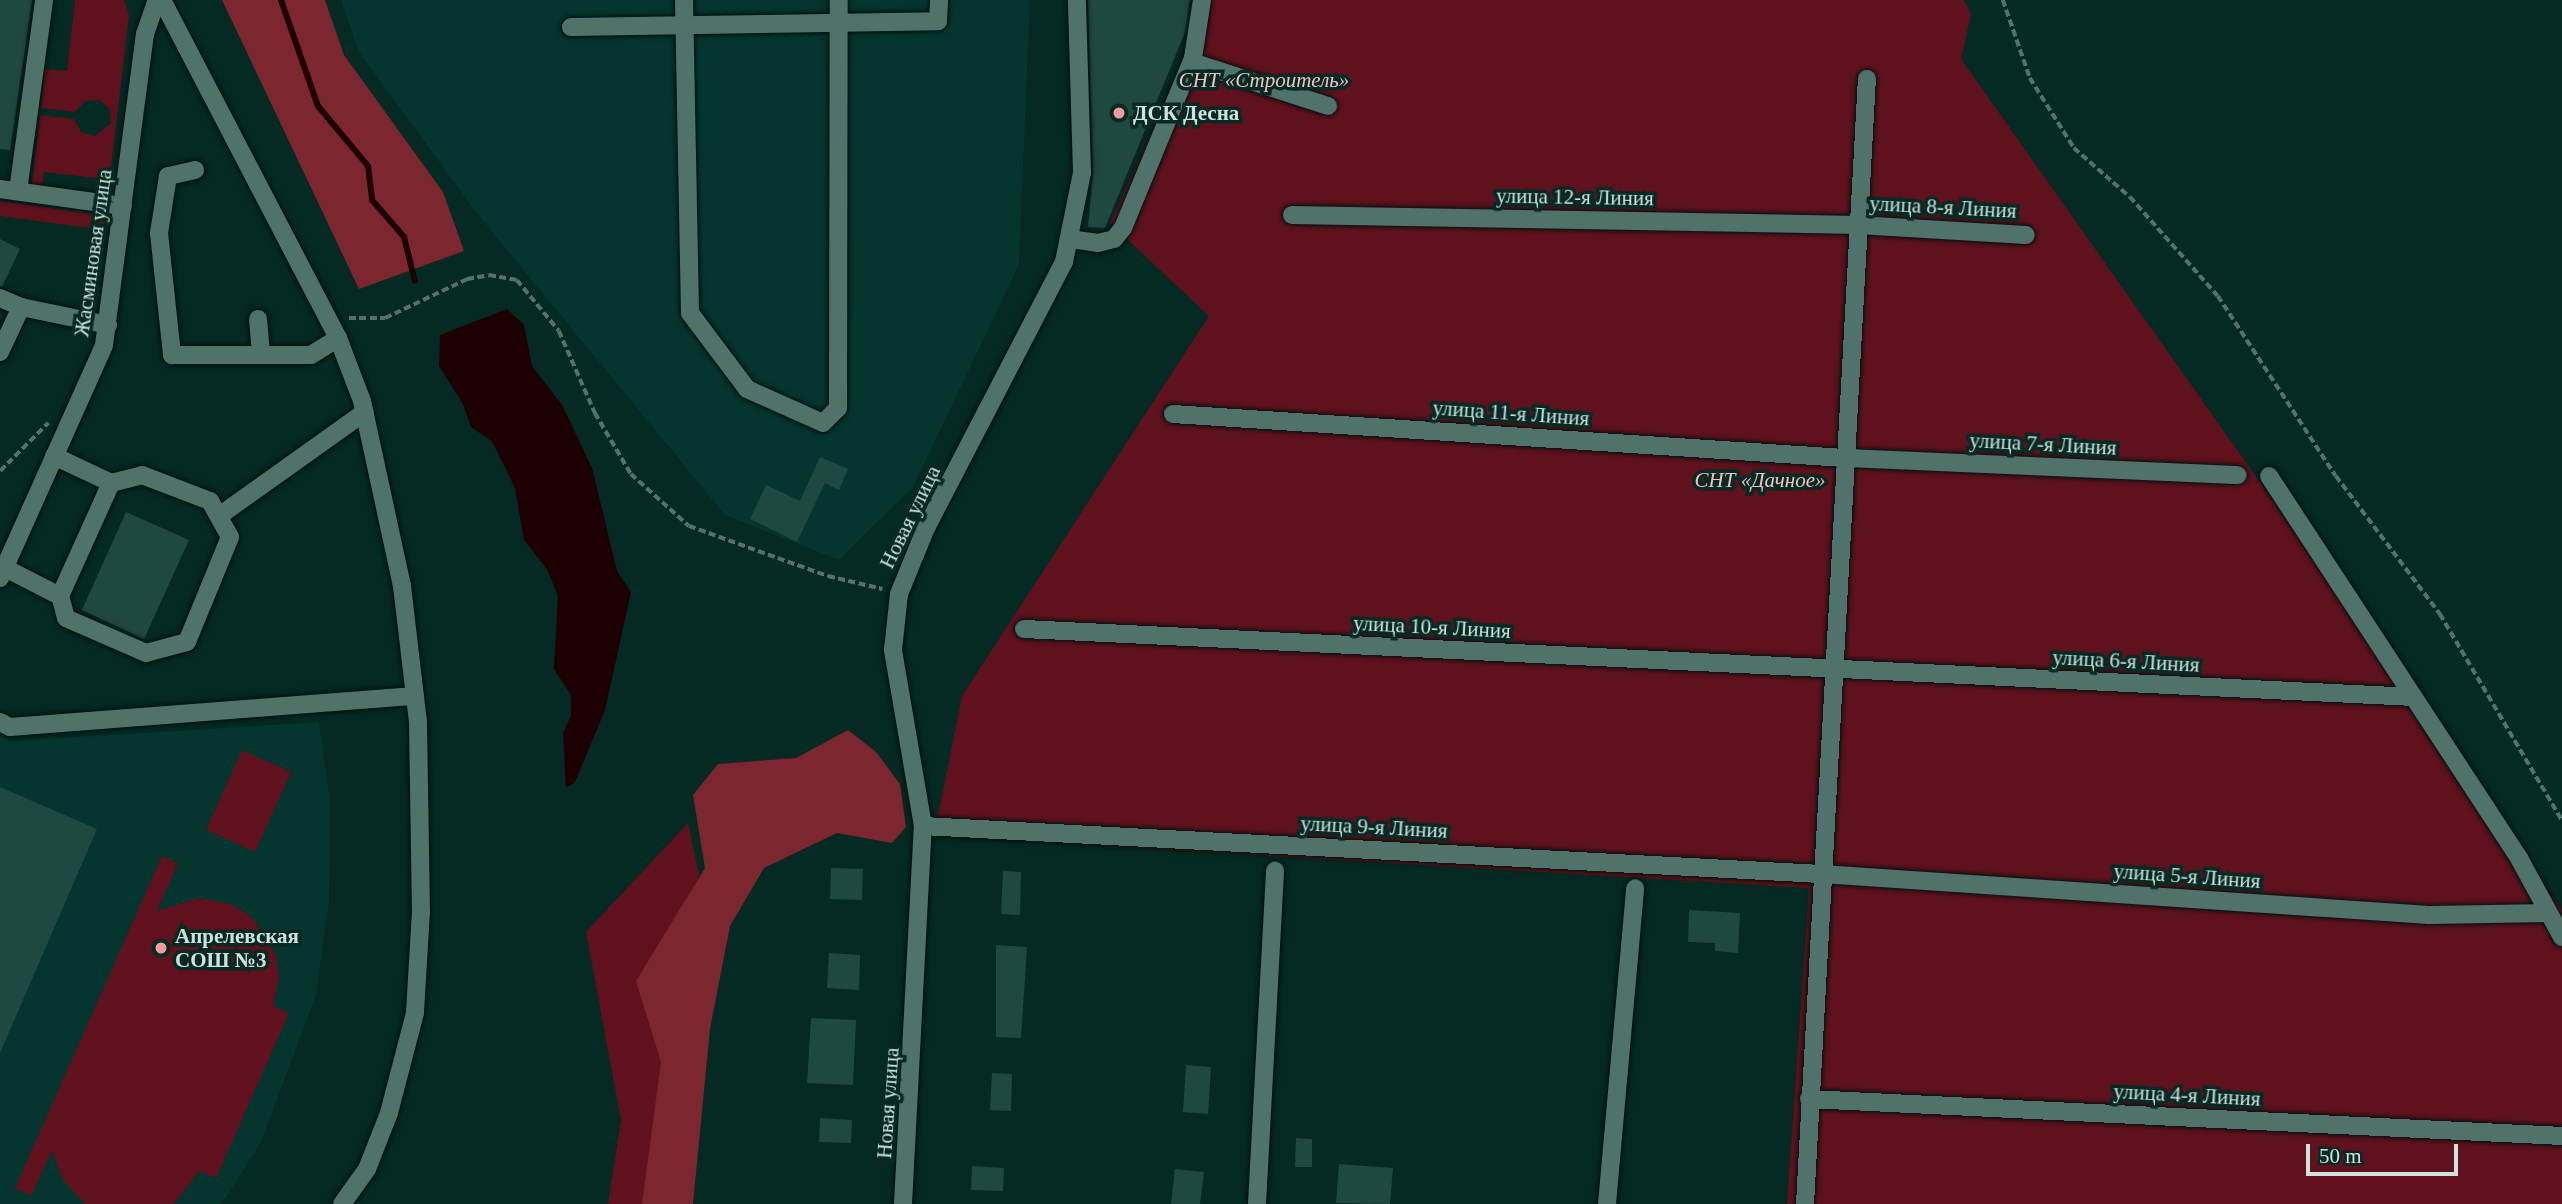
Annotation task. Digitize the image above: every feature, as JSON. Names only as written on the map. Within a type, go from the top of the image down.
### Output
[{"type":"street","points":[[18,191],[44,0]]},
{"type":"street","points":[[159,0],[334,330],[365,412],[402,586],[415,696],[421,911],[415,1013],[389,1113],[366,1169],[342,1204]]},
{"type":"street","name":"Жасминовая улица","points":[[2,573],[96,366],[108,326],[145,34],[159,0]]},
{"type":"street","points":[[684,0],[690,313],[747,389],[823,423],[838,408],[839,0]]},
{"type":"street","points":[[571,27],[684,28],[938,21],[939,0]]},
{"type":"street","name":"Новая улица","points":[[903,1204],[923,826],[893,650],[899,594],[926,528],[1064,262],[1082,173],[1077,0]]},
{"type":"street","points":[[1070,239],[1098,243],[1114,239],[1123,228],[1192,62],[1202,0]]},
{"type":"street","points":[[1192,62],[1328,106]]},
{"type":"street","points":[[1805,1204],[1822,874],[1838,670],[1845,458],[1867,79]]},
{"type":"street","points":[[195,170],[168,176],[159,233],[172,355],[312,355],[334,330]]},
{"type":"street","points":[[0,189],[123,206]]},
{"type":"street","name":"улица 12-я Линия","points":[[1292,215],[1858,225]]},
{"type":"street","name":"улица 8-я Линия","points":[[1858,225],[2026,235]]},
{"type":"street","points":[[0,298],[21,307],[108,326]]},
{"type":"street","points":[[0,352],[21,307]]},
{"type":"street","points":[[258,319],[261,355]]},
{"type":"street","points":[[219,516],[365,412]]},
{"type":"street","name":"улица 11-я Линия","points":[[1173,414],[1845,458]]},
{"type":"street","points":[[54,456],[111,483],[142,475],[211,500],[230,537],[187,642],[146,653],[66,618],[60,596],[111,483]]},
{"type":"street","name":"улица 7-я Линия","points":[[1845,458],[2238,475]]},
{"type":"street","points":[[2269,476],[2413,697],[2562,937]]},
{"type":"street","points":[[2,573],[60,596]]},
{"type":"street","name":"улица 10-я Линия","points":[[1024,629],[1838,670]]},
{"type":"street","name":"улица 6-я Линия","points":[[1838,670],[2413,697]]},
{"type":"street","points":[[0,722],[10,727],[415,696]]},
{"type":"street","name":"улица 9-я Линия","points":[[923,826],[1822,874]]},
{"type":"street","points":[[1258,1204],[1275,870]]},
{"type":"street","name":"улица 5-я Линия","points":[[1822,874],[2429,915],[2548,913]]},
{"type":"street","points":[[1608,1204],[1635,888]]},
{"type":"street","name":"улица 4-я Линия","points":[[1809,1099],[2562,1136]]},
{"type":"path","points":[[2003,0],[2030,78],[2074,148],[2130,197],[2218,296],[2336,476],[2440,614],[2562,820]]},
{"type":"path","points":[[334,330],[385,318],[467,279],[489,275],[517,280],[559,331],[595,413],[631,474],[690,526],[828,576],[899,594]]},
{"type":"path","points":[[0,471],[59,412]]},
{"type":"shaded area","points":[[222,0],[325,0],[344,55],[443,192],[464,251],[359,289]]},
{"type":"shaded area","points":[[341,0],[1030,0],[1019,265],[913,487],[839,560],[725,515],[479,216],[359,52]]},
{"type":"shaded area","points":[[507,309],[524,325],[532,366],[562,405],[592,468],[617,571],[631,592],[605,710],[575,782],[566,788],[563,733],[571,716],[571,695],[554,669],[558,596],[547,569],[524,540],[515,488],[492,441],[471,427],[463,404],[439,366],[440,335]]},
{"type":"shaded area","name":"Апрелевская СОШ №3","points":[[319,722],[330,799],[329,902],[316,995],[261,1142],[227,1196],[219,1204],[0,1204],[0,736],[12,741]]},
{"type":"shaded area","points":[[848,730],[876,752],[900,784],[906,827],[892,843],[837,833],[764,868],[730,926],[710,1029],[693,1204],[642,1204],[661,1062],[636,981],[705,868],[693,795],[718,764],[796,758]]},
{"type":"green space","points":[[75,0],[124,0],[129,15],[108,193],[95,192],[96,178],[44,172],[42,185],[32,184],[40,115],[74,119],[81,132],[95,136],[111,123],[110,109],[99,100],[85,101],[75,112],[41,108],[45,69],[67,71]]},
{"type":"green space","name":"СНТ «Дачное»","points":[[1211,0],[1964,0],[1971,14],[1961,59],[2562,910],[2562,1204],[1787,1204],[1809,888],[934,836],[962,696],[1209,316],[1110,223]]},
{"type":"green space","points":[[0,201],[94,214],[104,220],[106,230],[0,216]]},
{"type":"green space","points":[[242,750],[291,772],[255,852],[206,830]]},
{"type":"green space","points":[[688,823],[699,875],[657,1204],[608,1204],[621,1120],[586,932]]},
{"type":"green space","points":[[162,856],[178,863],[157,911],[199,898],[233,905],[252,917],[276,955],[279,978],[273,1006],[289,1013],[216,1178],[199,1171],[174,1204],[85,1204],[63,1180],[52,1151],[31,1196],[15,1188]]},
{"type":"building","points":[[0,0],[32,0],[10,150],[0,149]]},
{"type":"building","name":"ДСК Десна","points":[[1088,0],[1190,0],[1185,32],[1105,228],[1088,227],[1093,173]]},
{"type":"building","points":[[0,239],[20,249],[2,287],[0,287]]},
{"type":"building","points":[[820,457],[848,469],[839,490],[825,483],[797,542],[750,519],[766,485],[800,501]]},
{"type":"building","points":[[126,512],[189,540],[144,639],[82,610]]},
{"type":"building","points":[[0,787],[97,829],[0,1053]]},
{"type":"building","points":[[831,868],[863,869],[862,900],[830,899]]},
{"type":"building","points":[[1003,871],[1021,872],[1020,915],[1001,914]]},
{"type":"building","points":[[1689,910],[1740,913],[1738,953],[1715,951],[1715,943],[1688,942]]},
{"type":"building","points":[[996,945],[1027,947],[1021,1038],[996,1037]]},
{"type":"building","points":[[829,953],[860,955],[859,990],[827,988]]},
{"type":"building","points":[[811,1018],[856,1020],[853,1085],[807,1083]]},
{"type":"building","points":[[1186,1065],[1211,1067],[1208,1114],[1183,1112]]},
{"type":"building","points":[[992,1073],[1012,1074],[1011,1111],[990,1110]]},
{"type":"building","points":[[820,1118],[852,1120],[851,1143],[819,1142]]},
{"type":"building","points":[[1296,1138],[1312,1139],[1312,1167],[1295,1167]]},
{"type":"building","points":[[1339,1164],[1393,1168],[1390,1204],[1336,1203]]},
{"type":"building","points":[[972,1166],[1004,1168],[1003,1191],[971,1190]]},
{"type":"building","points":[[1175,1169],[1204,1172],[1200,1204],[1171,1204]]},
{"type":"waterway","points":[[281,0],[318,106],[368,166],[372,200],[404,237],[415,281]]},
{"type":"place","name":"ДСК Десна","points":[[1119,113]]},
{"type":"place","name":"Апрелевская СОШ №3","points":[[161,948]]},
{"type":"park label","name":"СНТ «Строитель»","points":[[1264,80]]}]
